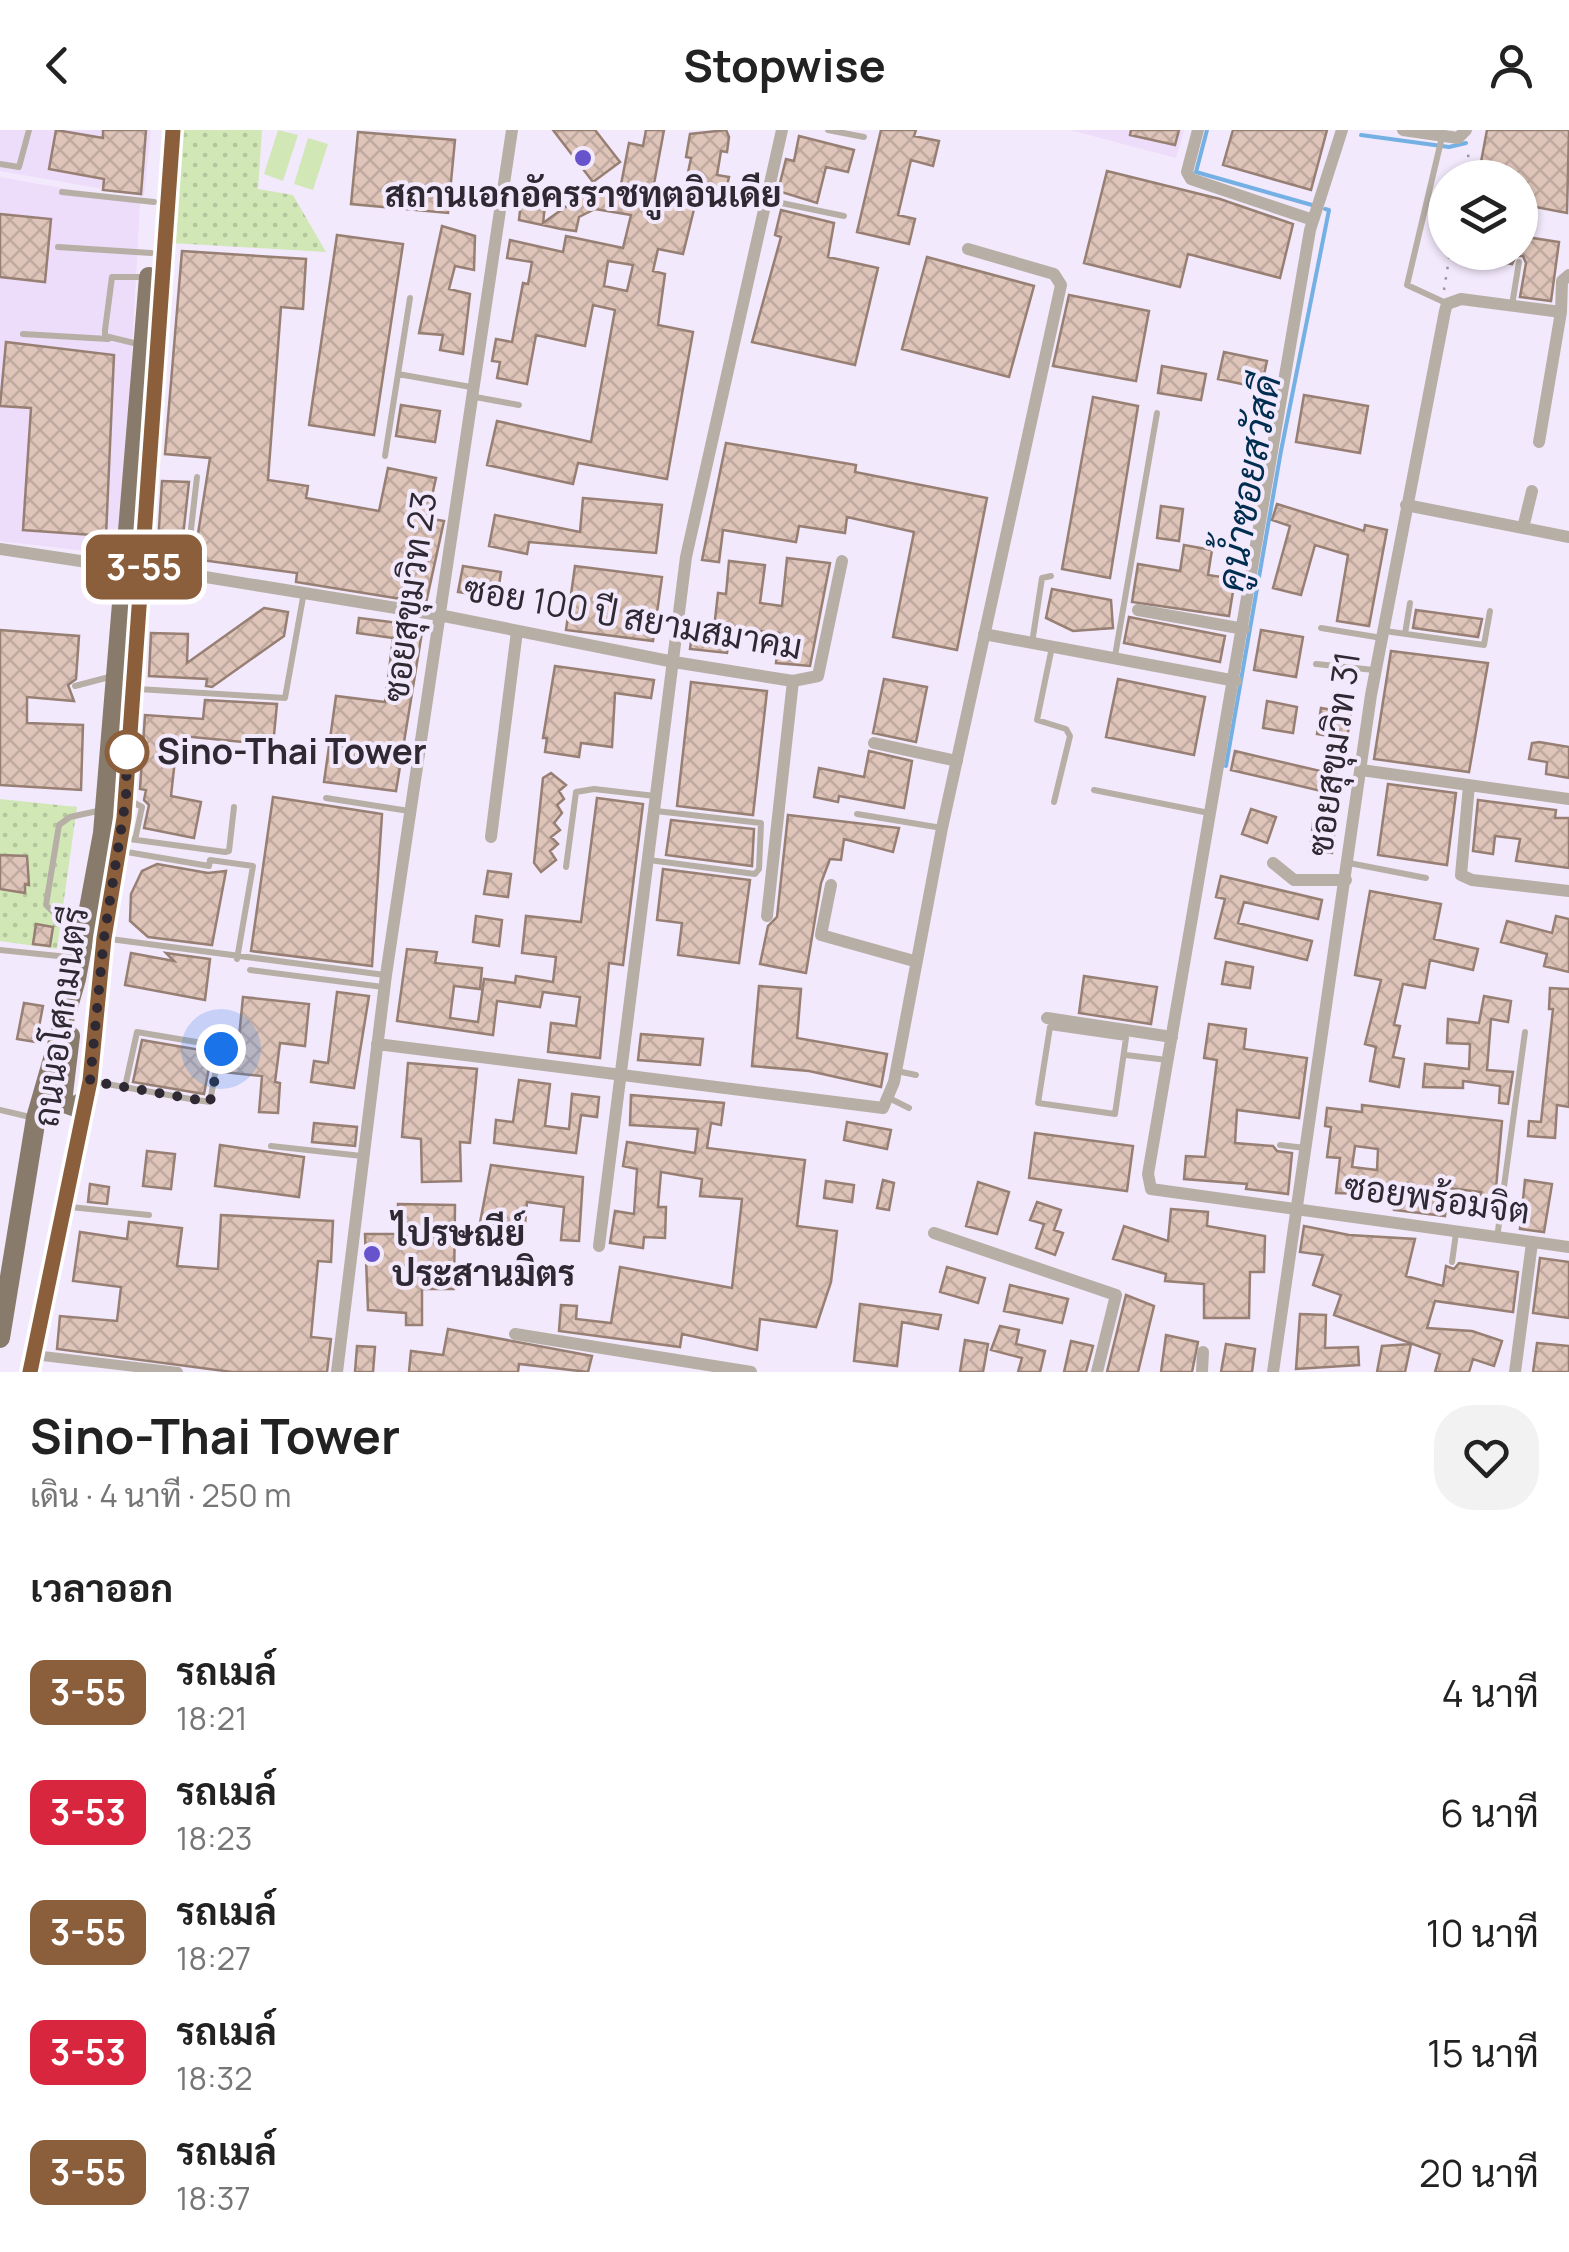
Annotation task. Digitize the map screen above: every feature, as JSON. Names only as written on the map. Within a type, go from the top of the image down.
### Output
[{"type":"main road","name":"ถนนอโศกมนตรี","points":[[135,568],[144,344],[160,130]]},
{"type":"main road","name":"ถนนอโศกมนตรี","points":[[32,1364],[61,1206],[88,1090],[95,935],[135,568],[172,130]]},
{"type":"main road","name":"ถนนอโศกมนตรี","points":[[0,1338],[36,1118],[81,959],[95,935],[125,843],[123,682]]},
{"type":"main road","points":[[73,994],[62,1102],[76,1107],[88,1090]]},
{"type":"street","name":"ซอยสุขุมวิท 23","points":[[338,1372],[376,1044],[470,391],[512,130]]},
{"type":"street","points":[[598,1246],[686,557],[782,130]]},
{"type":"street","points":[[1198,130],[1186,172],[1191,179],[1313,220]]},
{"type":"street","points":[[1168,1060],[1313,220],[1342,130]]},
{"type":"street","points":[[1403,130],[1441,143],[1466,131]]},
{"type":"street","points":[[376,1044],[883,1108],[896,1071],[914,961],[1061,284],[1054,274],[968,249]]},
{"type":"street","points":[[1539,442],[1561,312],[1562,280],[1569,276]]},
{"type":"street","points":[[1450,302],[1561,312]]},
{"type":"street","name":"ซอยสุขุมวิท 31","points":[[1273,1372],[1376,670],[1406,505],[1450,302]]},
{"type":"street","points":[[1524,528],[1532,491]]},
{"type":"street","points":[[1406,505],[1569,537]]},
{"type":"street","name":"ซอย 100 ปี สยามสมาคม","points":[[0,550],[304,592],[793,681],[818,676],[842,561]]},
{"type":"street","points":[[1138,610],[1244,629]]},
{"type":"street","points":[[490,837],[517,632]]},
{"type":"street","points":[[984,634],[1236,681]]},
{"type":"street","points":[[766,916],[793,681]]},
{"type":"street","points":[[874,743],[957,761]]},
{"type":"street","points":[[1362,770],[1569,799]]},
{"type":"street","points":[[1470,785],[1461,874],[1472,880],[1569,891]]},
{"type":"street","points":[[1272,864],[1294,880],[1346,880]]},
{"type":"street","points":[[831,885],[821,934],[914,961]]},
{"type":"street","points":[[1047,1018],[1172,1037]]},
{"type":"street","name":"ซอยพร้อมจิต","points":[[1168,1060],[1148,1174],[1151,1189],[1569,1247]]},
{"type":"street","points":[[934,1233],[1116,1294],[1097,1372]]},
{"type":"street","points":[[1514,1372],[1532,1242]]},
{"type":"street","points":[[516,1334],[752,1372]]},
{"type":"street","points":[[1202,1372],[1203,1352]]},
{"type":"street","points":[[32,1364],[178,1372]]},
{"type":"lane","points":[[0,164],[20,166],[28,130]]},
{"type":"lane","points":[[828,130],[864,138]]},
{"type":"lane","points":[[1441,143],[1407,286],[1413,292],[1440,296],[1450,302]]},
{"type":"lane","points":[[62,192],[154,202]]},
{"type":"lane","points":[[766,200],[844,216]]},
{"type":"lane","points":[[58,247],[151,253]]},
{"type":"lane","points":[[1512,306],[1518,270]]},
{"type":"lane","points":[[114,339],[104,334],[112,276],[149,277]]},
{"type":"lane","points":[[385,456],[410,298]]},
{"type":"lane","points":[[23,334],[144,344]]},
{"type":"lane","points":[[398,374],[519,405]]},
{"type":"lane","points":[[1114,658],[1157,413]]},
{"type":"lane","points":[[186,574],[196,477]]},
{"type":"lane","points":[[1032,643],[1042,578],[1052,576]]},
{"type":"lane","points":[[75,686],[123,682],[286,698],[304,592]]},
{"type":"lane","points":[[1405,634],[1410,603]]},
{"type":"lane","points":[[1321,628],[1484,645],[1490,611]]},
{"type":"lane","points":[[1052,646],[1037,720],[1066,729],[1070,736],[1054,802]]},
{"type":"lane","points":[[1316,664],[1376,670]]},
{"type":"lane","points":[[566,867],[576,792],[594,789],[761,823],[759,869],[755,874],[648,860]]},
{"type":"lane","points":[[1094,790],[1209,813]]},
{"type":"lane","points":[[326,798],[410,811]]},
{"type":"lane","points":[[125,843],[225,852],[230,850],[234,806]]},
{"type":"lane","points":[[106,810],[70,816],[59,826],[48,889],[50,913],[95,935],[385,981]]},
{"type":"lane","points":[[857,814],[942,828]]},
{"type":"lane","points":[[125,843],[209,866],[210,860],[253,866],[237,958]]},
{"type":"lane","points":[[1349,864],[1426,878]]},
{"type":"lane","points":[[0,950],[81,959]]},
{"type":"lane","points":[[250,970],[385,981]]},
{"type":"lane","points":[[1050,1027],[1126,1038],[1126,1055],[1115,1114],[1038,1103],[1050,1027]]},
{"type":"lane","points":[[88,1090],[125,1088],[210,1102],[220,1046],[137,1032],[125,1088]]},
{"type":"lane","points":[[1497,1238],[1524,1032]]},
{"type":"lane","points":[[1126,1055],[1168,1060]]},
{"type":"lane","points":[[896,1071],[916,1075]]},
{"type":"lane","points":[[889,1098],[910,1108]]},
{"type":"lane","points":[[0,1110],[36,1118]]},
{"type":"lane","points":[[1280,1145],[1306,1148]]},
{"type":"lane","points":[[271,1146],[362,1156]]},
{"type":"lane","points":[[61,1206],[149,1215]]},
{"type":"lane","points":[[1452,1262],[1457,1232]]},
{"type":"path","points":[[1466,131],[1468,160]]},
{"type":"path","points":[[1447,270],[1444,284],[1450,302]]},
{"type":"shaded area","points":[[0,130],[151,130],[144,196],[0,171]]},
{"type":"shaded area","points":[[1070,130],[1184,130],[1176,158]]},
{"type":"shaded area","points":[[0,177],[140,202],[121,555],[0,541]]},
{"type":"green space","points":[[181,130],[262,130],[258,189],[293,195],[326,252],[172,243]]},
{"type":"green space","points":[[278,130],[298,135],[283,181],[264,174]]},
{"type":"green space","points":[[308,138],[328,144],[313,190],[294,184]]},
{"type":"green space","points":[[0,799],[77,807],[57,949],[0,941]]},
{"type":"building","points":[[56,130],[103,138],[103,130],[146,130],[141,194],[103,190],[104,179],[49,169]]},
{"type":"building","points":[[553,130],[595,130],[620,162],[593,182]]},
{"type":"building","points":[[646,130],[664,130],[651,200],[681,207],[691,158],[686,157],[690,134],[726,130],[729,137],[727,152],[721,151],[717,175],[729,177],[723,203],[697,197],[683,254],[658,249],[653,271],[665,274],[658,325],[693,332],[667,479],[578,463],[573,484],[487,465],[497,421],[591,442],[615,310],[593,305],[585,346],[536,335],[527,384],[497,378],[500,362],[492,361],[496,339],[512,342],[523,283],[528,284],[532,262],[507,258],[510,240],[563,252],[566,236],[623,248],[631,215],[595,209],[579,217],[576,231],[561,229],[519,220],[522,194],[546,197],[543,223],[589,190],[619,195],[629,143],[643,146]],"holes":[[[608,261],[633,265],[627,291],[604,286]]]},
{"type":"building","points":[[881,130],[916,130],[914,136],[939,141],[933,166],[911,160],[898,215],[915,219],[909,244],[857,232]]},
{"type":"building","points":[[1131,130],[1179,130],[1175,145],[1130,135]]},
{"type":"building","points":[[1233,130],[1327,130],[1311,190],[1223,165]]},
{"type":"building","points":[[1487,130],[1569,130],[1567,213],[1538,207],[1538,160],[1481,160]]},
{"type":"building","points":[[358,132],[455,140],[448,213],[351,204]]},
{"type":"building","points":[[799,136],[854,150],[848,172],[826,167],[817,203],[778,191],[786,159],[794,161]]},
{"type":"building","points":[[1107,171],[1220,199],[1293,224],[1280,278],[1188,254],[1180,287],[1084,263]]},
{"type":"building","points":[[781,210],[834,223],[828,257],[878,268],[855,365],[752,342],[781,237],[775,235]]},
{"type":"building","points":[[0,214],[51,219],[45,282],[0,277]]},
{"type":"building","points":[[442,226],[475,236],[474,270],[455,266],[449,289],[470,294],[463,354],[440,350],[443,335],[419,333]]},
{"type":"building","points":[[337,235],[403,244],[374,435],[309,425]]},
{"type":"building","points":[[1538,239],[1559,242],[1551,301],[1520,297],[1525,270],[1538,270]]},
{"type":"building","points":[[182,251],[306,259],[303,309],[281,307],[268,480],[308,486],[306,498],[379,511],[388,468],[436,478],[427,518],[444,521],[426,603],[296,582],[297,573],[194,559],[210,458],[165,454]]},
{"type":"building","points":[[927,257],[1034,286],[1009,377],[902,349]]},
{"type":"building","points":[[1069,295],[1149,311],[1136,381],[1053,366]]},
{"type":"building","points":[[6,342],[114,355],[106,536],[23,530],[31,408],[0,406]]},
{"type":"building","points":[[1224,352],[1267,361],[1261,388],[1218,379]]},
{"type":"building","points":[[1162,366],[1206,374],[1201,400],[1158,393]]},
{"type":"building","points":[[1304,395],[1368,406],[1360,453],[1296,442]]},
{"type":"building","points":[[1093,397],[1138,406],[1110,578],[1062,569]]},
{"type":"building","points":[[401,405],[440,411],[435,442],[396,436]]},
{"type":"building","points":[[726,443],[856,465],[855,472],[987,498],[957,650],[893,637],[914,532],[847,517],[845,533],[799,526],[796,542],[723,530],[719,562],[702,560]]},
{"type":"building","points":[[162,481],[189,482],[180,563],[157,559]]},
{"type":"building","points":[[583,498],[662,505],[656,553],[529,542],[527,554],[489,546],[495,515],[580,532]]},
{"type":"building","points":[[1277,504],[1364,531],[1365,525],[1387,530],[1369,626],[1337,621],[1348,555],[1315,545],[1301,595],[1273,588],[1290,526],[1272,520]]},
{"type":"building","points":[[1161,506],[1183,509],[1179,541],[1157,538]]},
{"type":"building","points":[[1184,545],[1212,550],[1208,575],[1235,579],[1229,616],[1132,602],[1138,564],[1180,571]]},
{"type":"building","points":[[787,558],[830,563],[810,666],[776,663],[779,633],[739,629],[739,634],[730,633],[727,653],[690,649],[692,635],[713,637],[718,593],[726,594],[729,561],[765,565],[760,603],[782,606]]},
{"type":"building","points":[[463,566],[501,572],[497,598],[458,592]]},
{"type":"building","points":[[575,566],[662,577],[653,641],[566,630]]},
{"type":"building","points":[[1052,589],[1111,600],[1113,628],[1073,631],[1046,618]]},
{"type":"building","points":[[264,608],[288,612],[284,636],[212,687],[206,686],[207,679],[149,676],[151,633],[188,634],[187,663]]},
{"type":"building","points":[[1416,610],[1482,619],[1478,637],[1413,628]]},
{"type":"building","points":[[1129,617],[1225,636],[1220,662],[1124,643]]},
{"type":"building","points":[[359,618],[423,626],[396,791],[324,782],[336,696],[385,702],[393,638],[357,633]]},
{"type":"building","points":[[0,630],[79,636],[76,679],[68,685],[74,701],[27,697],[27,723],[83,725],[81,790],[0,785]]},
{"type":"building","points":[[1261,630],[1303,637],[1296,677],[1254,670]]},
{"type":"building","points":[[1391,651],[1488,663],[1469,772],[1374,759]]},
{"type":"building","points":[[555,666],[654,680],[651,698],[615,693],[612,747],[581,743],[579,757],[545,752],[547,738],[543,738]]},
{"type":"building","points":[[884,679],[927,687],[916,742],[873,733]]},
{"type":"building","points":[[1118,679],[1205,697],[1194,755],[1106,737]]},
{"type":"building","points":[[691,682],[767,691],[753,815],[677,806]]},
{"type":"building","points":[[205,700],[277,704],[273,745],[182,736],[177,741],[171,796],[201,802],[194,838],[144,828],[149,805],[144,800],[146,790],[140,789],[145,715],[203,719]]},
{"type":"building","points":[[1267,701],[1297,707],[1293,733],[1263,728]]},
{"type":"building","points":[[1321,708],[1351,713],[1347,739],[1317,734]]},
{"type":"building","points":[[1532,743],[1569,747],[1569,778],[1546,774],[1547,762],[1529,759]]},
{"type":"building","points":[[869,751],[912,761],[904,808],[839,796],[838,802],[814,797],[819,768],[864,777]]},
{"type":"building","points":[[1235,751],[1337,775],[1334,794],[1231,770]]},
{"type":"building","points":[[551,773],[566,785],[559,791],[564,799],[557,805],[562,813],[554,823],[560,830],[551,837],[558,844],[550,851],[556,860],[541,872],[534,863],[543,778]]},
{"type":"building","points":[[1388,784],[1456,793],[1447,865],[1378,855]]},
{"type":"building","points":[[273,797],[382,814],[372,966],[251,951]]},
{"type":"building","points":[[597,798],[643,804],[623,965],[609,963],[600,1058],[548,1052],[551,1023],[576,1026],[580,997],[543,992],[540,1007],[497,1001],[493,1035],[397,1021],[407,949],[437,952],[435,963],[482,968],[480,989],[454,986],[450,1018],[478,1022],[484,979],[515,983],[516,976],[553,982],[556,957],[522,953],[526,916],[581,922]]},
{"type":"building","points":[[1478,800],[1556,810],[1555,818],[1569,818],[1569,868],[1516,861],[1520,839],[1495,836],[1493,854],[1473,851]]},
{"type":"building","points":[[1251,809],[1276,817],[1267,843],[1242,834]]},
{"type":"building","points":[[788,815],[899,828],[893,852],[844,839],[841,860],[830,859],[821,883],[806,973],[760,964],[768,926],[777,917]]},
{"type":"building","points":[[671,820],[754,829],[752,866],[666,855]]},
{"type":"building","points":[[1313,823],[1335,826],[1332,853],[1310,851]]},
{"type":"building","points":[[0,855],[27,856],[29,885],[25,884],[25,893],[0,889]]},
{"type":"building","points":[[157,864],[208,873],[226,871],[212,945],[148,937],[130,921],[131,894],[142,871]]},
{"type":"building","points":[[663,869],[750,880],[739,963],[678,955],[682,923],[657,920]]},
{"type":"building","points":[[488,871],[511,874],[508,897],[484,894]]},
{"type":"building","points":[[1221,876],[1322,900],[1318,919],[1244,902],[1238,923],[1312,941],[1307,960],[1215,938],[1225,899],[1216,897]]},
{"type":"building","points":[[1370,891],[1441,904],[1434,939],[1478,949],[1473,970],[1430,960],[1425,988],[1403,984],[1394,1025],[1400,1026],[1393,1057],[1404,1059],[1399,1087],[1370,1081],[1376,1047],[1365,1044],[1381,980],[1355,975]]},
{"type":"building","points":[[476,916],[502,920],[499,946],[473,942]]},
{"type":"building","points":[[1556,916],[1569,919],[1569,972],[1544,966],[1547,954],[1501,942],[1507,921],[1552,933]]},
{"type":"building","points":[[36,924],[53,927],[50,946],[33,944]]},
{"type":"building","points":[[131,953],[174,961],[166,953],[210,959],[205,1000],[125,985]]},
{"type":"building","points":[[1226,962],[1253,967],[1250,988],[1222,984]]},
{"type":"building","points":[[1084,976],[1157,987],[1151,1024],[1079,1013]]},
{"type":"building","points":[[759,986],[801,989],[797,1038],[887,1054],[881,1087],[809,1071],[752,1066]]},
{"type":"building","points":[[1550,988],[1569,989],[1569,1107],[1557,1105],[1555,1138],[1528,1136],[1529,1121],[1541,1122],[1553,1009],[1549,1009]]},
{"type":"building","points":[[337,992],[369,996],[354,1088],[311,1082],[314,1061],[328,1063]]},
{"type":"building","points":[[1484,996],[1511,1001],[1508,1022],[1491,1019],[1487,1070],[1513,1072],[1508,1104],[1499,1103],[1500,1086],[1463,1081],[1463,1088],[1423,1087],[1425,1064],[1469,1069],[1470,1044],[1447,1043],[1448,1019],[1479,1023]]},
{"type":"building","points":[[243,997],[309,1004],[305,1046],[280,1043],[275,1082],[280,1083],[278,1113],[259,1112],[262,1076],[222,1072],[226,1052],[238,1047]]},
{"type":"building","points":[[24,1003],[43,1006],[36,1042],[17,1039]]},
{"type":"building","points":[[1209,1024],[1246,1029],[1244,1049],[1307,1058],[1299,1118],[1237,1110],[1235,1143],[1273,1146],[1277,1151],[1292,1153],[1288,1194],[1246,1189],[1247,1184],[1184,1179],[1186,1156],[1205,1157],[1217,1060],[1204,1058]]},
{"type":"building","points":[[641,1034],[703,1039],[700,1065],[638,1060]]},
{"type":"building","points":[[142,1040],[212,1052],[204,1094],[133,1082]]},
{"type":"building","points":[[408,1063],[477,1069],[470,1143],[460,1142],[461,1181],[422,1182],[421,1139],[402,1137]]},
{"type":"building","points":[[519,1080],[550,1084],[545,1126],[569,1129],[572,1094],[599,1097],[597,1117],[581,1115],[576,1153],[494,1143],[496,1120],[513,1122]]},
{"type":"building","points":[[631,1095],[724,1103],[721,1125],[711,1123],[707,1148],[805,1160],[797,1226],[837,1231],[831,1282],[816,1327],[760,1319],[757,1350],[682,1334],[680,1347],[559,1331],[561,1305],[577,1306],[576,1319],[611,1323],[620,1267],[732,1288],[742,1199],[700,1196],[702,1179],[661,1172],[658,1207],[666,1207],[665,1238],[644,1237],[643,1248],[610,1243],[615,1211],[634,1214],[637,1169],[623,1166],[627,1142],[695,1153],[698,1129],[630,1125]]},
{"type":"building","points":[[1362,1105],[1502,1121],[1494,1210],[1479,1208],[1481,1192],[1448,1188],[1445,1216],[1394,1210],[1394,1195],[1336,1193],[1340,1158],[1327,1157],[1331,1127],[1325,1126],[1327,1108],[1362,1112]],"holes":[[[1355,1146],[1378,1149],[1377,1170],[1352,1167]]]},
{"type":"building","points":[[847,1122],[891,1130],[887,1149],[844,1140]]},
{"type":"building","points":[[314,1123],[357,1127],[355,1146],[312,1142]]},
{"type":"building","points":[[1035,1133],[1133,1146],[1127,1191],[1029,1178]]},
{"type":"building","points":[[220,1145],[304,1157],[299,1197],[215,1186]]},
{"type":"building","points":[[147,1151],[175,1154],[171,1189],[143,1186]]},
{"type":"building","points":[[491,1165],[583,1177],[579,1241],[561,1240],[564,1207],[527,1202],[524,1237],[478,1233]]},
{"type":"building","points":[[883,1180],[894,1183],[889,1210],[877,1208]]},
{"type":"building","points":[[1525,1180],[1552,1184],[1544,1232],[1520,1229]]},
{"type":"building","points":[[826,1181],[854,1185],[852,1202],[824,1198]]},
{"type":"building","points":[[978,1182],[1009,1192],[997,1234],[966,1226]]},
{"type":"building","points":[[90,1184],[109,1187],[107,1204],[88,1202]]},
{"type":"building","points":[[1037,1202],[1061,1210],[1054,1230],[1063,1233],[1055,1255],[1036,1248],[1044,1224],[1030,1220]]},
{"type":"building","points":[[398,1204],[455,1205],[454,1289],[422,1289],[422,1325],[406,1325],[406,1313],[368,1310],[365,1234],[398,1234]]},
{"type":"building","points":[[1171,1209],[1208,1212],[1207,1226],[1265,1236],[1264,1272],[1250,1272],[1249,1318],[1204,1318],[1204,1284],[1165,1281],[1166,1274],[1113,1259],[1124,1226],[1168,1241]]},
{"type":"building","points":[[221,1215],[333,1221],[331,1262],[318,1261],[311,1337],[331,1339],[327,1372],[232,1372],[57,1349],[60,1316],[117,1321],[121,1287],[73,1281],[80,1232],[127,1239],[129,1222],[182,1228],[177,1266],[218,1269]]},
{"type":"building","points":[[1304,1226],[1349,1235],[1415,1239],[1406,1276],[1443,1286],[1446,1266],[1454,1269],[1459,1263],[1518,1272],[1513,1312],[1435,1301],[1427,1328],[1472,1331],[1502,1341],[1494,1366],[1473,1359],[1469,1372],[1435,1372],[1440,1354],[1334,1315],[1341,1295],[1313,1285],[1323,1255],[1300,1252]]},
{"type":"building","points":[[1540,1258],[1569,1262],[1569,1318],[1533,1313]]},
{"type":"building","points":[[947,1267],[985,1278],[978,1303],[940,1292]]},
{"type":"building","points":[[1010,1285],[1068,1299],[1062,1323],[1004,1311]]},
{"type":"building","points":[[1126,1295],[1154,1306],[1138,1372],[1107,1372]]},
{"type":"building","points":[[860,1304],[941,1315],[938,1329],[902,1322],[897,1366],[854,1361]]},
{"type":"building","points":[[1300,1314],[1326,1315],[1325,1348],[1358,1347],[1359,1365],[1296,1369]]},
{"type":"building","points":[[1000,1326],[1019,1330],[1016,1344],[1045,1351],[1040,1372],[1018,1372],[1022,1358],[991,1350]]},
{"type":"building","points":[[448,1329],[592,1356],[588,1372],[519,1364],[518,1372],[409,1372],[411,1351],[443,1355]]},
{"type":"building","points":[[1166,1335],[1198,1342],[1192,1372],[1161,1372]]},
{"type":"building","points":[[965,1340],[988,1344],[983,1372],[960,1372]]},
{"type":"building","points":[[1071,1341],[1093,1346],[1086,1372],[1064,1372]]},
{"type":"building","points":[[1537,1343],[1569,1346],[1569,1372],[1533,1372]]},
{"type":"building","points":[[1226,1344],[1255,1349],[1252,1372],[1221,1372]]},
{"type":"building","points":[[1411,1344],[1405,1372],[1377,1372],[1382,1346]]},
{"type":"building","points":[[357,1346],[375,1347],[373,1372],[355,1372]]},
{"type":"waterway","name":"คูน้ำซอยสวัสดี","points":[[1207,130],[1196,172],[1312,205]]},
{"type":"waterway","name":"คูน้ำซอยสวัสดี","points":[[1361,135],[1449,147],[1466,143]]},
{"type":"waterway","name":"คูน้ำซอยสวัสดี","points":[[1226,766],[1281,451],[1329,210],[1325,209]]},
{"type":"bus line","name":"3-55","points":[[30,1372],[61,1206],[90,1081],[108,906],[124,818],[173,130]]},
{"type":"place","name":"สถานเอกอัครราชทูตอินเดีย","points":[[583,158]]},
{"type":"place","name":"Sino-Thai Tower","points":[[127,752]]},
{"type":"place","name":"ไปรษณีย์ ประสานมิตร","points":[[372,1254]]},
{"type":"route","points":[[127,752],[127,746],[126,798],[108,906],[90,1081],[210,1102],[221,1049]]}]
